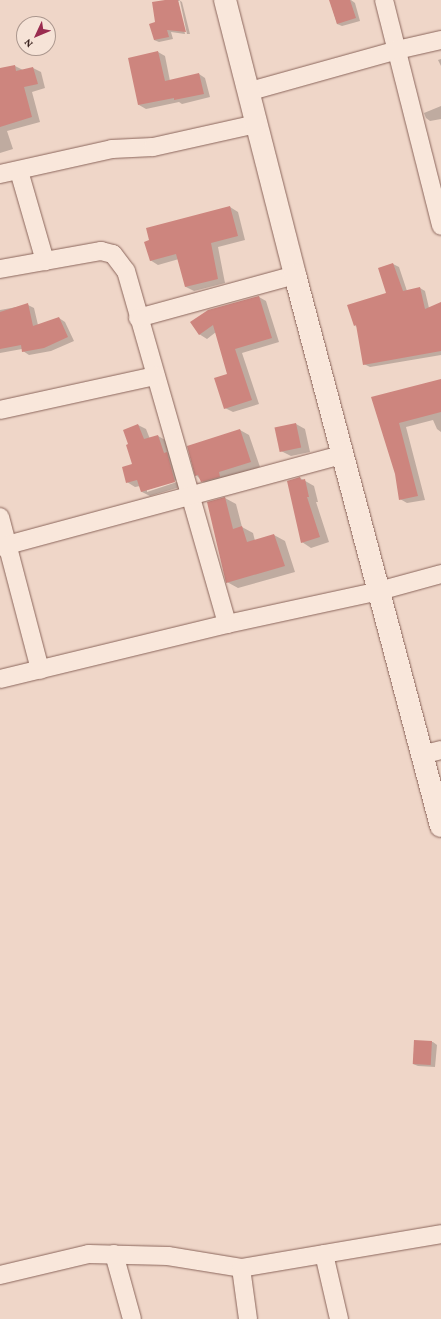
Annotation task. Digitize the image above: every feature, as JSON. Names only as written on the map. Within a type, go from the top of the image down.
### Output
[{"type":"main road","points":[[225,0],[247,92],[342,455],[380,591],[431,752],[441,826]]},
{"type":"street","points":[[384,0],[441,226]]},
{"type":"street","points":[[247,92],[397,50],[441,40]]},
{"type":"street","points":[[0,174],[112,149],[153,147],[256,124]]},
{"type":"street","points":[[19,170],[45,261]]},
{"type":"street","points":[[0,269],[101,251],[113,254],[126,271],[138,318],[226,624]]},
{"type":"street","points":[[138,318],[295,275]]},
{"type":"street","points":[[0,410],[155,376]]},
{"type":"street","points":[[4,546],[342,455]]},
{"type":"street","points":[[0,517],[4,546],[40,670]]},
{"type":"street","points":[[0,679],[226,624],[380,591],[441,574]]},
{"type":"street","points":[[0,1275],[89,1254],[168,1256],[241,1268],[441,1234]]},
{"type":"street","points":[[114,1254],[132,1319]]},
{"type":"street","points":[[324,1254],[339,1319]]},
{"type":"street","points":[[241,1268],[248,1319]]},
{"type":"building","points":[[178,0],[186,32],[167,30],[169,37],[154,40],[149,24],[155,22],[152,2]]},
{"type":"building","points":[[329,0],[350,0],[356,18],[337,24]]},
{"type":"building","points":[[158,51],[165,81],[199,73],[204,94],[138,105],[128,58]]},
{"type":"building","points":[[15,65],[16,71],[33,67],[38,84],[24,87],[32,117],[0,127],[0,68]]},
{"type":"building","points":[[230,206],[238,236],[211,243],[218,279],[185,287],[176,254],[150,261],[144,242],[149,240],[146,228]]},
{"type":"building","points":[[393,263],[403,291],[420,287],[425,309],[441,302],[441,351],[363,365],[356,325],[354,326],[347,305],[386,293],[378,268]]},
{"type":"building","points":[[259,296],[272,338],[235,349],[252,400],[224,409],[214,378],[227,374],[213,325],[199,335],[190,322],[208,310]]},
{"type":"building","points":[[28,303],[33,326],[59,317],[68,337],[44,348],[22,352],[21,345],[0,349],[0,312]]},
{"type":"building","points":[[441,379],[441,412],[399,423],[418,496],[399,500],[395,474],[371,397]]},
{"type":"building","points":[[296,423],[301,447],[280,452],[274,428]]},
{"type":"building","points":[[138,424],[144,439],[158,435],[164,453],[167,452],[175,482],[141,492],[137,480],[126,483],[122,467],[132,464],[126,445],[128,444],[123,430]]},
{"type":"building","points":[[240,429],[251,462],[219,472],[220,477],[201,482],[198,475],[195,476],[187,446]]},
{"type":"building","points":[[300,477],[301,480],[305,479],[309,497],[307,497],[320,537],[301,543],[287,481]]},
{"type":"building","points":[[225,497],[233,529],[242,526],[247,542],[274,534],[285,566],[226,583],[207,502]]},
{"type":"building","points":[[414,1040],[432,1041],[431,1065],[413,1064]]}]
